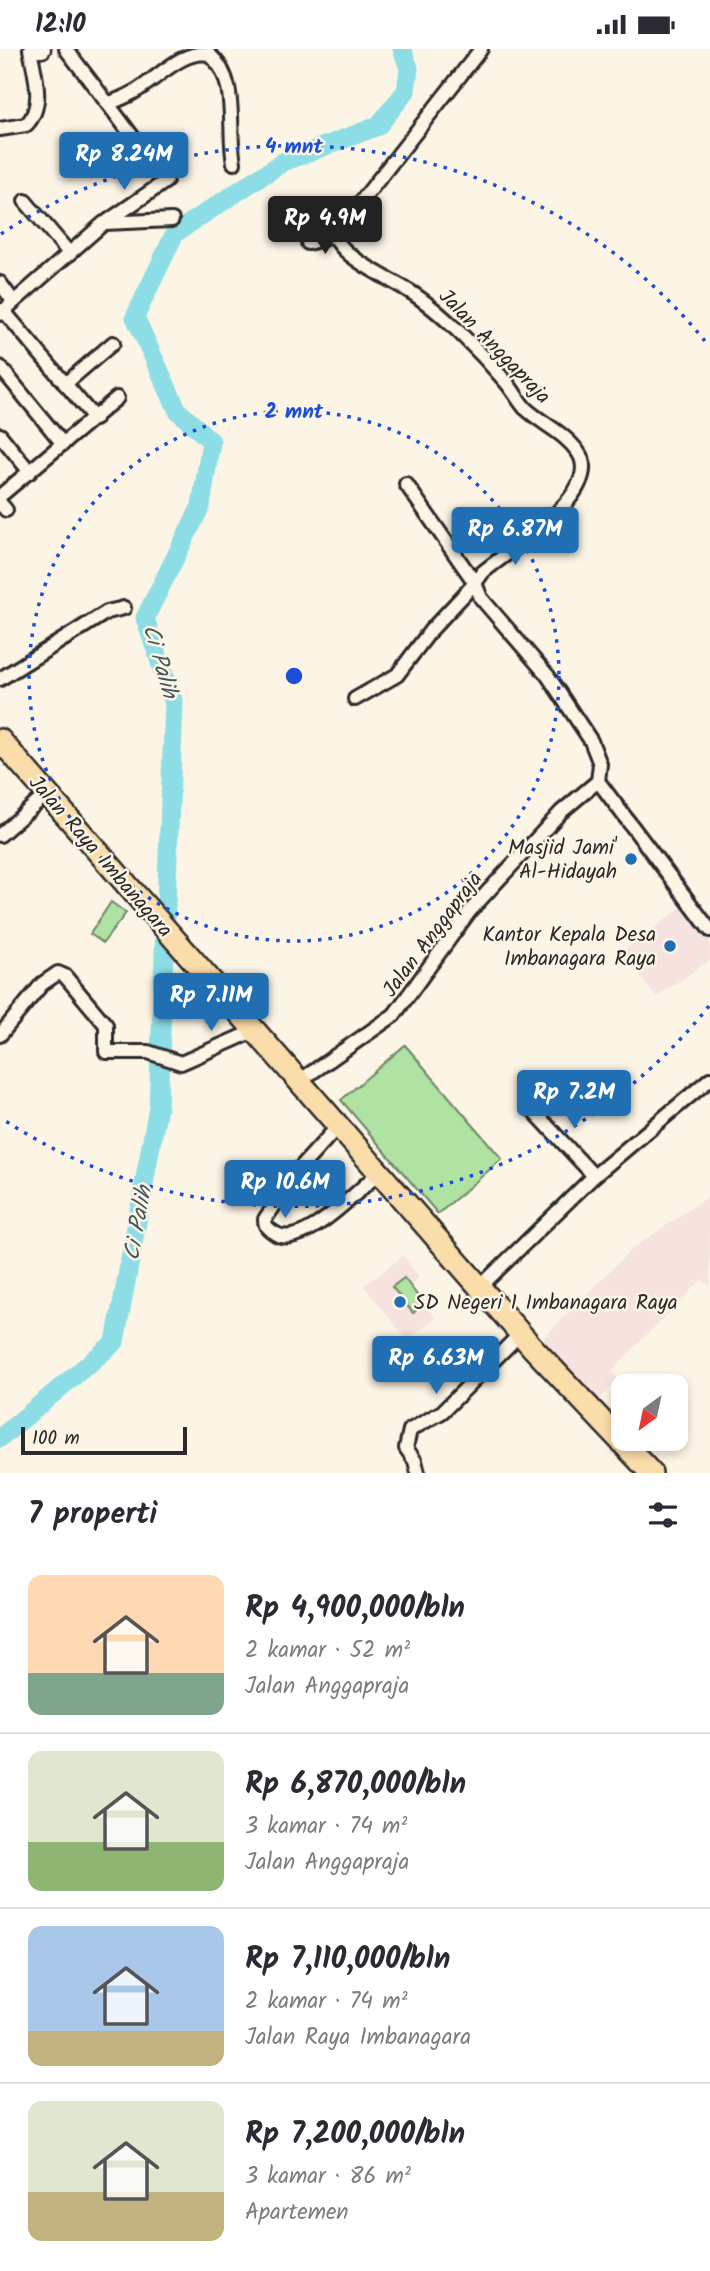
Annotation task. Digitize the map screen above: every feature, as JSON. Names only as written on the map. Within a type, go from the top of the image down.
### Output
[{"type":"highway","name":"Jalan Raya Imbanagara","points":[[0,740],[521,1333],[651,1473]]},
{"type":"street","points":[[0,129],[26,125],[36,105],[38,95],[30,49]]},
{"type":"street","points":[[5,308],[104,223],[165,184],[165,177],[66,49]]},
{"type":"street","points":[[307,243],[335,235],[481,49]]},
{"type":"street","points":[[108,104],[134,92],[169,67],[201,53],[209,54],[222,71],[230,94],[230,143],[234,163]]},
{"type":"street","points":[[144,199],[149,208],[149,221]]},
{"type":"street","points":[[25,201],[70,254]]},
{"type":"street","points":[[104,223],[172,219]]},
{"type":"street","name":"Jalan Anggapraja","points":[[335,235],[345,251],[421,299],[441,316],[505,381],[524,407],[563,435],[579,453],[583,464],[581,478],[568,502],[483,572],[431,630],[397,675],[355,699]]},
{"type":"street","points":[[0,283],[5,308],[94,419]]},
{"type":"street","points":[[65,384],[113,343]]},
{"type":"street","points":[[0,367],[63,445]]},
{"type":"street","points":[[0,496],[117,398]]},
{"type":"street","points":[[0,435],[30,472]]},
{"type":"street","points":[[406,484],[475,583],[481,598],[548,676],[591,741],[600,764],[598,781],[710,930]]},
{"type":"street","points":[[0,679],[107,612],[124,608]]},
{"type":"street","name":"Jalan Anggapraja","points":[[301,1080],[394,1015],[469,912],[561,812],[598,781]]},
{"type":"street","points":[[0,835],[47,794]]},
{"type":"street","points":[[0,1035],[42,984],[58,973],[65,976],[106,1025],[106,1052],[154,1053],[168,1060],[187,1062],[256,1030]]},
{"type":"street","points":[[481,1286],[594,1176],[710,1079]]},
{"type":"street","points":[[529,1106],[594,1176]]},
{"type":"street","points":[[340,1124],[286,1188],[265,1219],[268,1229],[278,1237],[287,1238],[311,1230],[381,1171]]},
{"type":"street","points":[[418,1473],[415,1461],[406,1448],[410,1430],[443,1412],[521,1333]]},
{"type":"shaded area","name":"Kantor Kepala Desa Imbanagara Raya","points":[[682,907],[710,940],[710,960],[656,997],[622,952]]},
{"type":"shaded area","points":[[710,1195],[710,1287],[702,1279],[624,1358],[612,1372],[614,1374],[611,1374],[611,1387],[598,1401],[543,1338],[631,1250]]},
{"type":"shaded area","name":"SD Negeri 1 Imbanagara Raya","points":[[403,1256],[419,1277],[411,1285],[436,1318],[407,1340],[364,1286]]},
{"type":"green space","points":[[111,902],[126,913],[103,943],[90,934]]},
{"type":"green space","points":[[405,1045],[502,1159],[438,1214],[341,1100]]},
{"type":"green space","points":[[404,1278],[424,1304],[413,1313],[392,1287]]},
{"type":"waterway","name":"Ci Palih","points":[[0,1438],[115,1342],[158,1107],[174,703],[145,618],[201,506],[211,441],[178,411],[135,317],[175,233],[283,162],[378,126],[406,91],[409,68],[402,49]]},
{"type":"place","name":"Masjid Jami' Al-Hidayah","points":[[631,859]]},
{"type":"place","name":"Kantor Kepala Desa Imbanagara Raya","points":[[670,946]]},
{"type":"place","name":"SD Negeri 1 Imbanagara Raya","points":[[400,1302]]}]
